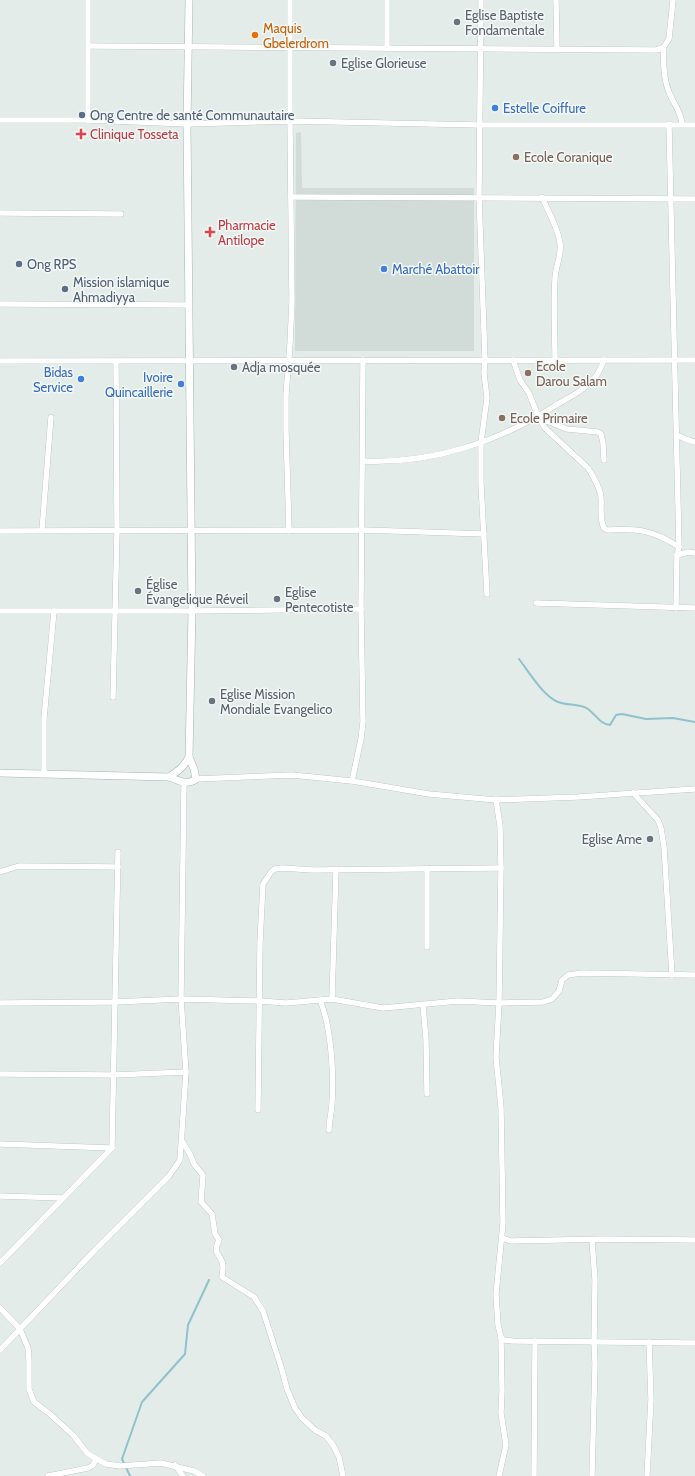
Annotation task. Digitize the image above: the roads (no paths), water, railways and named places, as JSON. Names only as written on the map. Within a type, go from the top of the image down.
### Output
[{"type":"street","points":[[88,0],[88,120]]},
{"type":"street","points":[[189,0],[187,124],[192,611],[189,757],[196,779]]},
{"type":"street","points":[[289,531],[286,431],[288,360],[292,301],[290,0]]},
{"type":"street","points":[[387,0],[387,48]]},
{"type":"street","points":[[481,0],[479,197],[485,359],[484,372],[487,398],[480,442],[487,594]]},
{"type":"street","points":[[556,0],[557,50]]},
{"type":"street","points":[[89,46],[656,50],[662,48],[669,39],[674,0]]},
{"type":"street","points":[[662,48],[666,83],[669,93],[681,116],[682,124]]},
{"type":"street","points":[[0,120],[88,120],[187,124],[290,121],[480,125],[695,125]]},
{"type":"street","points":[[669,124],[679,547],[677,555],[676,608]]},
{"type":"street","points":[[291,197],[542,197],[695,199]]},
{"type":"street","points":[[542,197],[558,234],[561,247],[561,252],[556,267],[554,285],[555,360]]},
{"type":"street","points":[[0,213],[121,214]]},
{"type":"street","points":[[0,304],[189,305]]},
{"type":"street","points":[[0,361],[190,362],[485,359],[695,360]]},
{"type":"street","points":[[352,781],[363,722],[361,610],[363,530],[363,360]]},
{"type":"street","points":[[513,360],[520,380],[529,393],[541,422],[560,443],[588,468],[591,473],[601,495],[601,522],[604,528],[607,530],[627,529],[649,532],[664,537],[679,547]]},
{"type":"street","points":[[363,461],[402,461],[425,458],[462,449],[506,433],[538,416],[587,386],[598,373],[604,360]]},
{"type":"street","points":[[113,697],[117,531],[116,362]]},
{"type":"street","points":[[42,530],[50,417]]},
{"type":"street","points":[[541,422],[547,421],[567,429],[598,432],[602,436],[604,460]]},
{"type":"street","points":[[677,436],[695,442]]},
{"type":"street","points":[[0,531],[363,530],[484,534]]},
{"type":"street","points":[[677,555],[688,552],[695,553]]},
{"type":"street","points":[[536,603],[695,608]]},
{"type":"street","points":[[0,611],[361,610]]},
{"type":"street","points":[[44,774],[44,718],[54,611]]},
{"type":"street","points":[[169,777],[185,765],[189,757]]},
{"type":"street","points":[[0,773],[169,777],[184,783],[191,782],[196,779],[292,775],[352,781],[429,794],[496,800],[578,797],[695,789]]},
{"type":"street","points":[[0,1350],[169,1176],[180,1160],[186,1072],[181,1000],[184,783]]},
{"type":"street","points":[[633,793],[658,820],[661,828],[664,847],[672,975]]},
{"type":"street","points":[[496,800],[500,826],[501,868],[499,1003],[496,1057],[501,1107],[503,1223],[496,1294],[498,1325],[501,1337],[502,1391],[500,1413],[506,1445],[499,1476]]},
{"type":"street","points":[[0,1262],[112,1148],[118,852]]},
{"type":"street","points":[[0,872],[19,866],[118,867]]},
{"type":"street","points":[[427,868],[427,947]]},
{"type":"street","points":[[258,1110],[260,931],[263,884],[266,878],[275,869],[336,870],[501,868]]},
{"type":"street","points":[[332,999],[336,870]]},
{"type":"street","points":[[0,1003],[181,1000],[260,1001],[286,1003],[332,999],[383,1008],[458,1001],[499,1003],[543,1002],[552,999],[559,991],[562,980],[568,975],[582,973],[694,975]]},
{"type":"street","points":[[320,1000],[327,1023],[331,1063],[332,1102],[329,1130]]},
{"type":"street","points":[[423,1005],[426,1040],[427,1094]]},
{"type":"street","points":[[0,1074],[114,1075],[186,1072]]},
{"type":"street","points":[[182,1141],[194,1164],[202,1175],[201,1202],[212,1214],[215,1234],[219,1240],[216,1246],[216,1251],[224,1267],[222,1277],[254,1297],[263,1311],[287,1389],[295,1408],[302,1418],[315,1430],[326,1436],[333,1445],[339,1457],[343,1476]]},
{"type":"street","points":[[0,1144],[112,1148]]},
{"type":"street","points":[[0,1196],[63,1198]]},
{"type":"street","points":[[502,1238],[511,1241],[695,1240]]},
{"type":"street","points":[[592,1240],[595,1280],[595,1363],[592,1476]]},
{"type":"street","points":[[0,1308],[20,1329],[28,1348],[29,1389],[34,1402],[50,1414],[73,1436],[88,1454],[106,1464],[156,1463],[174,1465],[194,1471],[203,1476]]},
{"type":"street","points":[[501,1337],[504,1340],[535,1342],[695,1343]]},
{"type":"street","points":[[534,1476],[535,1342]]},
{"type":"street","points":[[648,1476],[651,1399],[649,1342]]},
{"type":"street","points":[[48,1476],[88,1468],[93,1465],[96,1459]]},
{"type":"street","points":[[174,1465],[183,1476]]},
{"type":"waterway","points":[[519,659],[537,683],[552,699],[562,703],[585,707],[601,721],[607,724],[610,725],[616,715],[622,714],[646,719],[673,718],[695,722]]},
{"type":"waterway","points":[[130,1476],[122,1459],[142,1402],[185,1354],[188,1325],[209,1280]]},
{"type":"place","name":"Eglise Baptiste Fondamentale","points":[[457,22]]},
{"type":"place","name":"Maquis Gbelerdrom","points":[[255,35]]},
{"type":"place","name":"Eglise Glorieuse","points":[[333,63]]},
{"type":"place","name":"Estelle Coiffure","points":[[495,108]]},
{"type":"place","name":"Ong Centre de santé Communautaire","points":[[82,115]]},
{"type":"place","name":"Clinique Tosseta","points":[[81,134]]},
{"type":"place","name":"Ecole Coranique","points":[[516,157]]},
{"type":"place","name":"Pharmacie Antilope","points":[[210,232]]},
{"type":"place","name":"Ong RPS","points":[[19,264]]},
{"type":"place","name":"Marché Abattoir","points":[[384,269]]},
{"type":"place","name":"Mission islamique Ahmadiyya","points":[[65,289]]},
{"type":"place","name":"Adja mosquée","points":[[234,367]]},
{"type":"place","name":"Ecole Darou Salam","points":[[528,373]]},
{"type":"place","name":"Bidas Service","points":[[81,379]]},
{"type":"place","name":"Ivoire Quincaillerie","points":[[181,384]]},
{"type":"place","name":"Ecole Primaire","points":[[502,418]]},
{"type":"place","name":"Église Évangelique Réveil","points":[[138,591]]},
{"type":"place","name":"Eglise Pentecotiste","points":[[277,599]]},
{"type":"place","name":"Eglise Mission Mondiale Evangelico","points":[[212,701]]},
{"type":"place","name":"Eglise Ame","points":[[650,839]]}]
